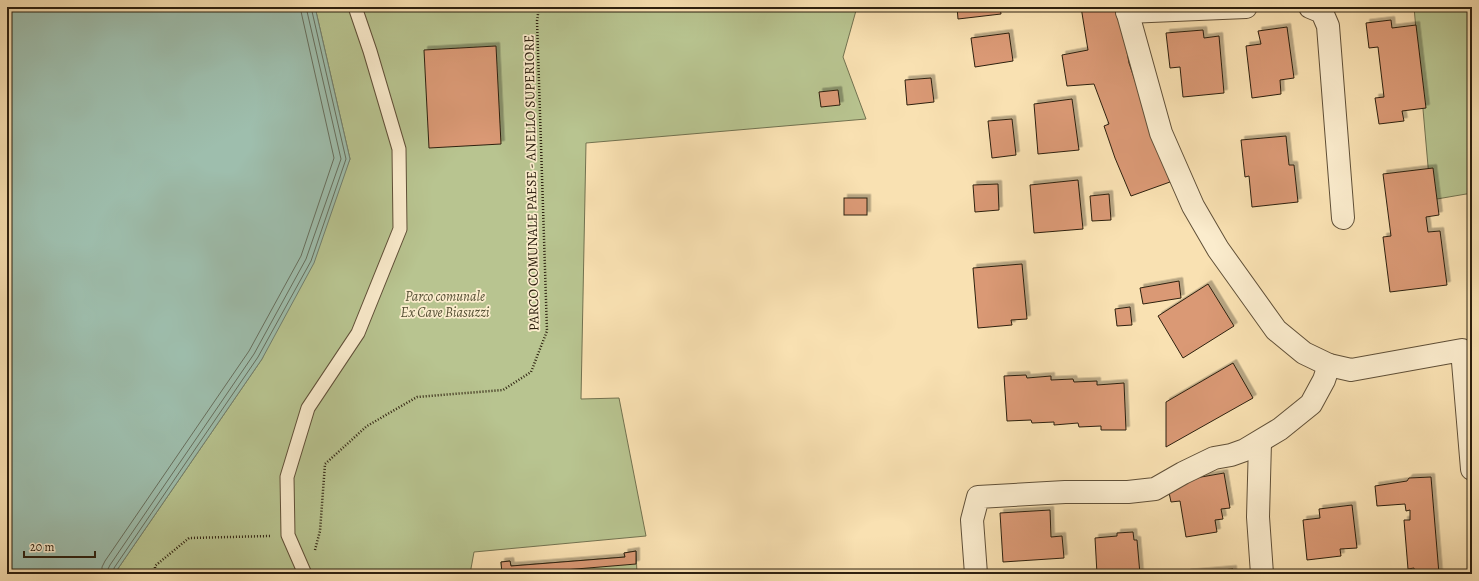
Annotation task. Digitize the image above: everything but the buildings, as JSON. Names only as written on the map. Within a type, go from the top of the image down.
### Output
[{"type":"street","points":[[1246,7],[1127,10],[1161,134],[1194,206],[1218,249],[1276,330],[1304,352],[1329,365],[1351,370],[1467,348],[1472,469]]},
{"type":"street","points":[[1310,7],[1322,12],[1328,26],[1343,218]]},
{"type":"street","points":[[976,574],[972,520],[978,498],[1065,492],[1128,492],[1155,489],[1214,458],[1231,455],[1245,450],[1280,429],[1311,404],[1324,380],[1329,365]]},
{"type":"street","points":[[1260,442],[1258,516],[1262,574]]},
{"type":"lane","points":[[305,574],[288,535],[287,477],[308,408],[358,333],[400,229],[398,149],[370,51],[355,7]]},
{"type":"path","name":"PARCO COMUNALE PAESE - ANELLO SUPERIORE","points":[[314,552],[320,531],[325,464],[367,426],[417,398],[503,390],[531,372],[534,365],[547,331],[539,104],[537,21],[539,7]]},
{"type":"path","points":[[154,574],[155,566],[190,538],[288,535]]},
{"type":"green space","name":"Parco comunale Ex Cave Biasuzzi","points":[[315,7],[857,7],[843,57],[866,119],[586,143],[581,399],[619,398],[646,536],[474,552],[470,574],[118,574],[117,570],[262,359],[350,159]]},
{"type":"green space","points":[[1414,7],[1472,7],[1472,193],[1431,200]]},
{"type":"green space","points":[[636,551],[637,574],[502,574],[501,562],[510,561],[511,566],[625,557],[624,553]]},
{"type":"water","points":[[7,7],[315,7],[350,159],[314,263],[262,359],[117,570],[118,574],[7,574]]}]
